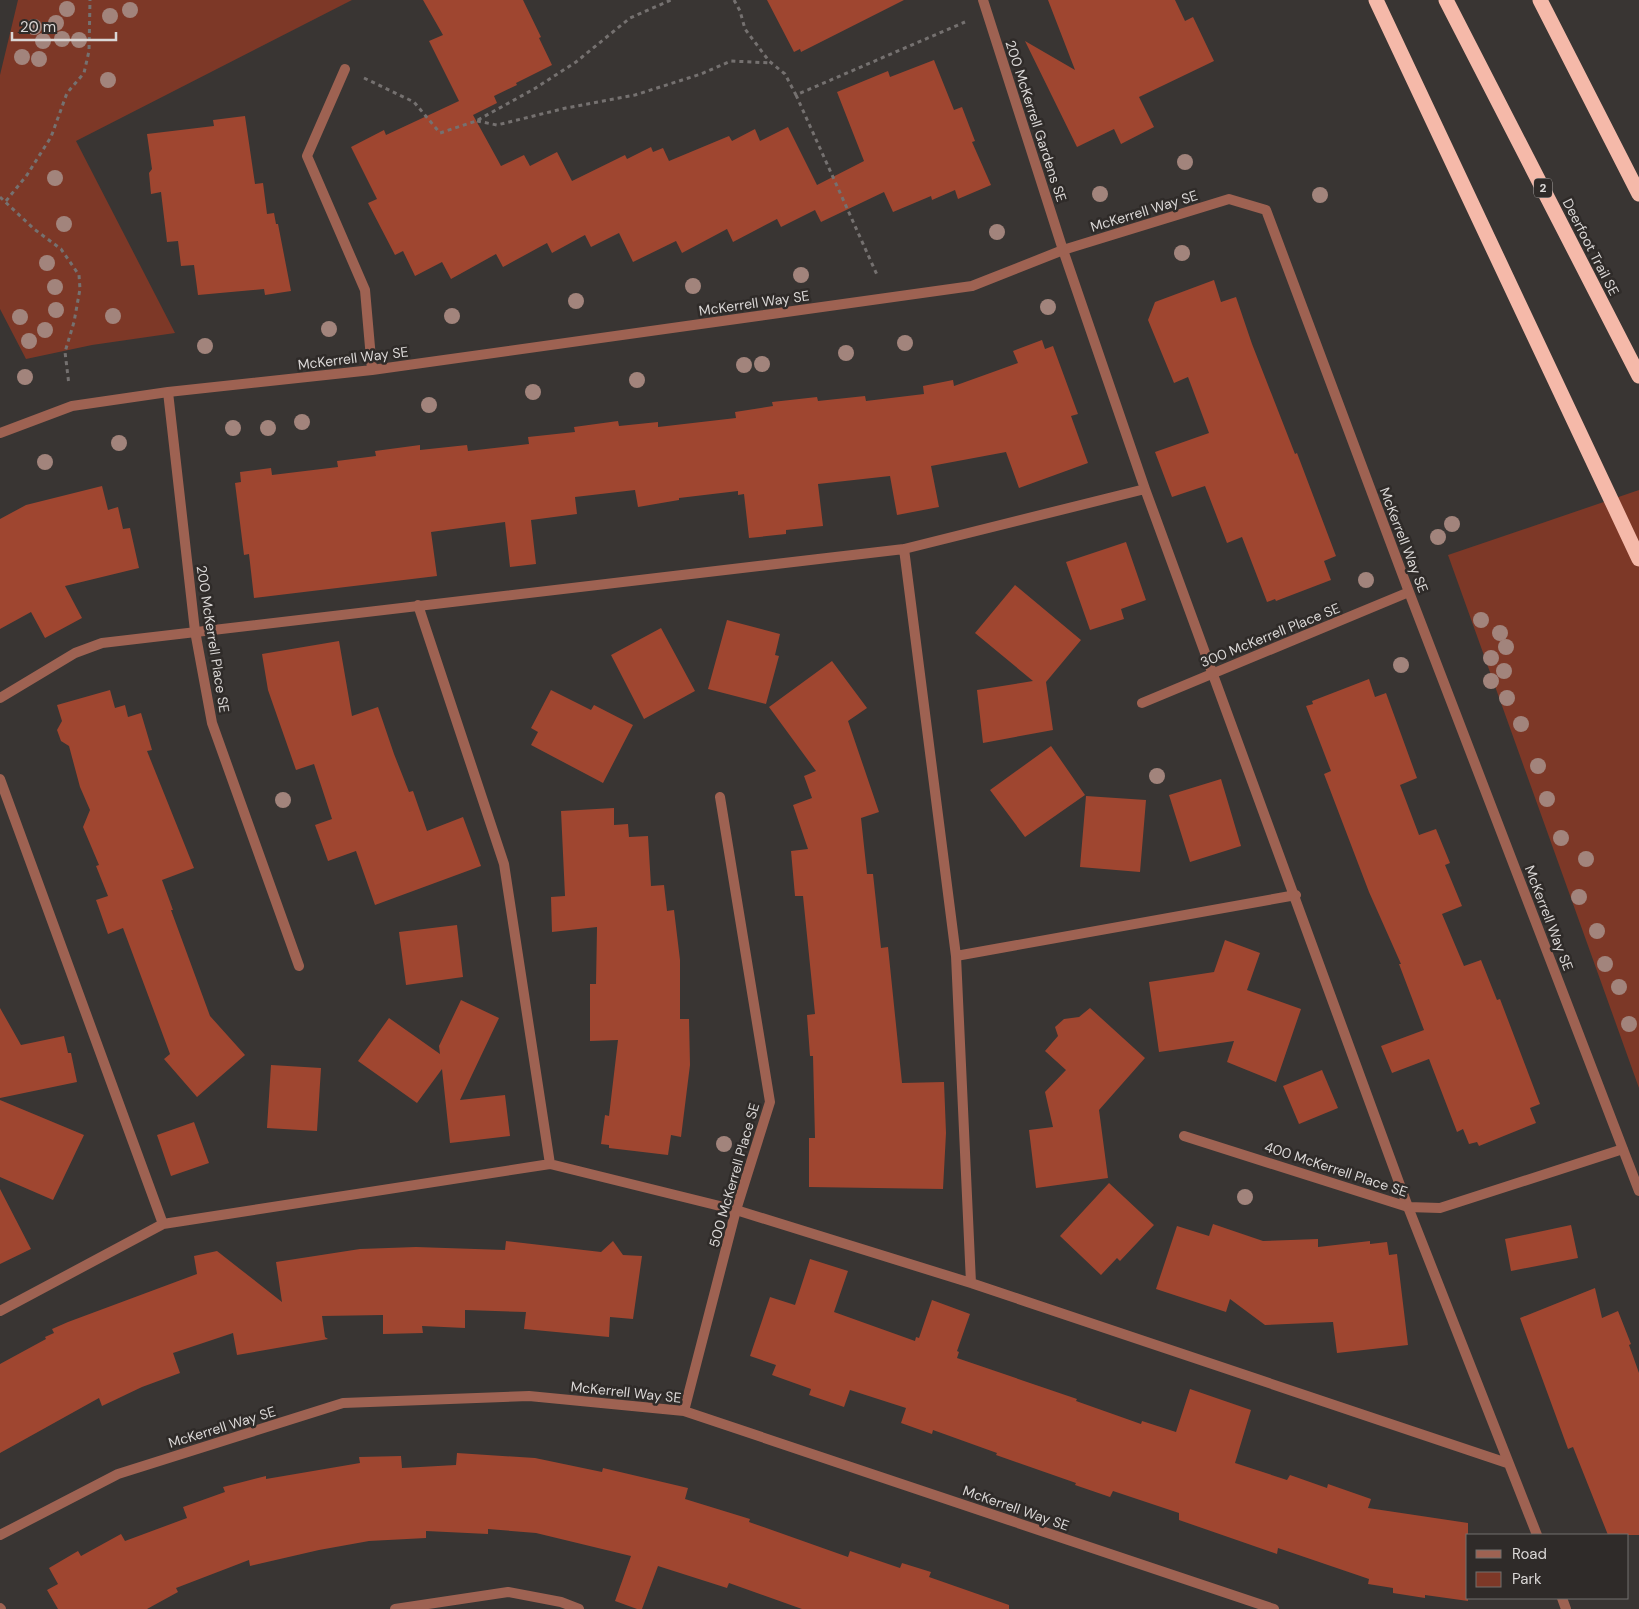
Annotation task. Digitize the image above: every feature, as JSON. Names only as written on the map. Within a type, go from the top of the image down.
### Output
[{"type":"highway","points":[[1376,0],[1639,559]]},
{"type":"highway","name":"Deerfoot Trail SE","points":[[1446,0],[1639,376]]},
{"type":"highway","points":[[1540,0],[1639,194]]},
{"type":"street","name":"200 McKerrell Gardens SE","points":[[983,0],[1063,250],[1145,489],[1212,674],[1296,895],[1408,1207],[1536,1534]]},
{"type":"street","points":[[345,69],[307,156],[365,290],[372,370]]},
{"type":"street","name":"McKerrell Way SE","points":[[0,434],[72,406],[168,392],[372,370],[972,286],[1063,250],[1229,199],[1266,210],[1409,592],[1639,1191]]},
{"type":"street","name":"200 McKerrell Place SE","points":[[168,392],[195,631],[205,691],[217,740],[299,966]]},
{"type":"street","points":[[0,698],[75,653],[102,643],[904,550],[1145,489]]},
{"type":"street","points":[[904,550],[956,956],[971,1283]]},
{"type":"street","name":"300 McKerrell Place SE","points":[[1142,703],[1409,592]]},
{"type":"street","points":[[418,605],[504,864],[550,1164]]},
{"type":"street","points":[[0,779],[164,1224]]},
{"type":"street","name":"500 McKerrell Place SE","points":[[684,1411],[736,1210],[770,1102],[720,797]]},
{"type":"street","points":[[956,956],[1296,895]]},
{"type":"street","name":"400 McKerrell Place SE","points":[[1184,1136],[1408,1207],[1440,1208],[1623,1149]]},
{"type":"street","points":[[0,1311],[164,1224],[550,1164],[736,1210],[971,1283],[1507,1462]]},
{"type":"street","name":"McKerrell Way SE","points":[[0,1535],[118,1474],[343,1403],[529,1396],[684,1411],[1274,1609]]},
{"type":"street","points":[[395,1609],[508,1592],[560,1602],[580,1609]]},
{"type":"path","points":[[6,201],[27,175],[51,137],[68,93],[84,72],[89,51],[90,0]]},
{"type":"path","points":[[345,69],[414,102],[440,133],[476,121],[534,89],[576,62],[630,18],[671,0]]},
{"type":"path","points":[[734,0],[740,11],[744,29],[772,63],[785,74],[796,95],[888,298]]},
{"type":"path","points":[[796,95],[987,13]]},
{"type":"path","points":[[476,121],[497,125],[566,108],[635,95],[701,74],[731,61],[772,63]]},
{"type":"path","points":[[0,197],[34,229],[61,249],[79,275],[80,289],[74,322],[65,352],[72,406]]},
{"type":"green space","points":[[18,0],[352,0],[76,141],[175,333],[92,345],[26,359],[0,309],[0,75]]},
{"type":"green space","points":[[1639,490],[1639,1088],[1448,555]]},
{"type":"building","points":[[423,0],[523,0],[541,37],[539,38],[552,65],[494,96],[497,103],[473,115],[501,166],[524,155],[530,166],[557,152],[572,181],[625,155],[627,159],[651,147],[653,152],[663,148],[669,161],[729,136],[732,141],[755,129],[760,141],[788,127],[817,185],[864,161],[837,92],[888,71],[890,77],[934,60],[954,110],[962,107],[975,141],[972,142],[991,185],[958,199],[955,190],[932,200],[931,196],[893,212],[884,192],[821,222],[815,210],[781,227],[777,219],[733,242],[727,229],[682,253],[676,241],[633,262],[619,233],[591,247],[585,235],[552,253],[547,243],[503,267],[496,254],[451,279],[442,262],[415,276],[403,251],[395,255],[368,203],[377,199],[351,147],[384,130],[386,135],[459,101],[429,41],[443,35]]},
{"type":"building","points":[[767,0],[904,0],[801,52],[800,49],[794,52]]},
{"type":"building","points":[[1048,0],[1175,0],[1185,21],[1193,17],[1214,61],[1139,97],[1154,127],[1121,144],[1114,129],[1077,147],[1025,41],[1075,70]]},
{"type":"building","points":[[245,116],[255,184],[263,183],[267,214],[274,213],[276,224],[278,224],[291,291],[265,295],[264,289],[198,295],[194,265],[181,266],[178,241],[167,242],[161,192],[151,194],[149,173],[152,169],[147,134],[214,126],[213,120]]},
{"type":"building","points":[[1214,280],[1221,302],[1236,297],[1252,344],[1295,454],[1297,453],[1336,556],[1324,561],[1331,580],[1276,601],[1275,599],[1267,602],[1242,537],[1227,543],[1205,486],[1172,497],[1155,452],[1209,433],[1188,377],[1174,383],[1148,320],[1155,302]]},
{"type":"building","points":[[1042,340],[1045,349],[1053,346],[1078,414],[1071,416],[1088,463],[1019,488],[1006,452],[931,466],[939,507],[897,515],[890,476],[818,484],[823,526],[786,530],[786,534],[749,538],[744,494],[738,495],[738,491],[679,498],[679,500],[638,507],[635,490],[575,497],[577,514],[531,520],[536,564],[510,567],[505,522],[431,532],[437,576],[254,598],[249,554],[244,555],[235,483],[241,482],[240,472],[271,468],[272,475],[338,467],[337,461],[376,456],[375,451],[420,445],[420,450],[467,445],[468,451],[529,444],[528,437],[575,432],[574,427],[618,421],[619,426],[658,422],[658,427],[736,418],[735,412],[773,406],[772,402],[817,397],[818,401],[865,396],[866,401],[924,394],[923,386],[953,380],[954,386],[1018,363],[1013,351]]},
{"type":"building","points":[[102,486],[108,510],[118,507],[123,529],[130,528],[139,568],[65,586],[82,618],[45,638],[31,612],[0,629],[0,519],[26,505]]},
{"type":"building","points":[[1126,542],[1146,600],[1121,609],[1124,619],[1090,630],[1066,562]]},
{"type":"building","points":[[1015,585],[1081,640],[1046,682],[1053,730],[983,743],[977,690],[1033,681],[975,633]]},
{"type":"building","points":[[727,620],[780,634],[775,655],[779,656],[766,704],[708,689]]},
{"type":"building","points":[[661,628],[695,691],[644,719],[611,655]]},
{"type":"building","points":[[339,641],[352,716],[378,707],[409,792],[413,791],[427,831],[463,817],[481,866],[375,905],[356,851],[328,861],[315,825],[332,819],[314,764],[296,770],[268,690],[262,654]]},
{"type":"building","points":[[832,661],[867,708],[848,721],[879,812],[861,818],[867,874],[873,874],[881,948],[888,947],[902,1083],[944,1082],[946,1133],[943,1189],[809,1187],[809,1138],[815,1138],[813,1056],[810,1056],[807,1015],[815,1014],[803,896],[795,896],[791,851],[808,849],[793,805],[812,798],[804,776],[816,771],[769,707]]},
{"type":"building","points":[[1369,679],[1375,697],[1386,693],[1417,778],[1400,785],[1419,835],[1436,829],[1450,863],[1445,865],[1462,906],[1442,914],[1464,966],[1481,960],[1497,1000],[1500,999],[1540,1104],[1530,1108],[1536,1123],[1479,1146],[1477,1142],[1469,1144],[1463,1129],[1457,1132],[1429,1059],[1392,1073],[1381,1046],[1424,1030],[1399,964],[1401,964],[1369,892],[1324,774],[1331,771],[1306,706],[1313,704],[1312,701]]},
{"type":"building","points":[[110,690],[115,708],[125,705],[128,717],[141,713],[152,750],[147,751],[194,868],[162,880],[173,910],[171,910],[210,1016],[245,1055],[197,1097],[164,1059],[170,1054],[123,928],[108,934],[96,900],[108,896],[96,866],[99,865],[83,827],[90,810],[80,787],[69,746],[61,741],[57,730],[62,721],[57,705]]},
{"type":"building","points":[[551,690],[591,710],[594,705],[633,725],[603,783],[531,745],[538,732],[531,728]]},
{"type":"building","points":[[1051,746],[1085,795],[1025,837],[990,790]]},
{"type":"building","points":[[1221,779],[1241,846],[1190,862],[1169,795]]},
{"type":"building","points":[[1086,796],[1146,800],[1140,872],[1080,867]]},
{"type":"building","points":[[614,808],[614,825],[628,824],[629,837],[648,836],[651,886],[664,885],[667,911],[674,910],[680,960],[680,1019],[689,1019],[690,1065],[681,1137],[671,1135],[668,1155],[609,1148],[609,1145],[601,1144],[605,1115],[609,1116],[618,1040],[590,1041],[590,984],[596,984],[597,927],[552,932],[551,897],[565,896],[561,811]]},
{"type":"building","points":[[457,925],[463,977],[406,985],[399,932]]},
{"type":"building","points":[[1225,940],[1260,953],[1247,990],[1301,1009],[1276,1082],[1227,1062],[1234,1041],[1159,1052],[1149,982],[1214,972]]},
{"type":"building","points":[[461,1000],[499,1018],[460,1100],[505,1095],[510,1136],[450,1143],[442,1069],[417,1103],[358,1061],[389,1018],[440,1054],[439,1046]]},
{"type":"building","points":[[0,1008],[21,1045],[64,1036],[68,1053],[71,1053],[77,1082],[0,1098]]},
{"type":"building","points":[[1090,1008],[1145,1058],[1099,1110],[1108,1178],[1036,1188],[1029,1130],[1053,1127],[1045,1092],[1066,1070],[1045,1051],[1058,1036],[1055,1027],[1064,1019],[1079,1017]]},
{"type":"building","points":[[271,1065],[321,1068],[317,1131],[267,1128]]},
{"type":"building","points":[[1322,1070],[1338,1108],[1299,1124],[1283,1086]]},
{"type":"building","points":[[0,1100],[84,1135],[53,1200],[0,1177]]},
{"type":"building","points":[[194,1122],[209,1163],[171,1176],[157,1135]]},
{"type":"building","points":[[1109,1183],[1154,1225],[1120,1261],[1117,1258],[1101,1275],[1060,1236]]},
{"type":"building","points":[[0,1189],[31,1249],[0,1264]]},
{"type":"building","points":[[1213,1224],[1263,1241],[1318,1239],[1318,1247],[1370,1241],[1370,1244],[1387,1242],[1389,1255],[1397,1254],[1408,1345],[1337,1353],[1333,1322],[1265,1325],[1230,1299],[1226,1312],[1156,1289],[1177,1226],[1209,1236]]},
{"type":"building","points":[[1571,1225],[1578,1258],[1511,1271],[1505,1239]]},
{"type":"building","points":[[506,1241],[601,1252],[613,1241],[623,1255],[642,1256],[633,1319],[610,1317],[609,1337],[524,1329],[526,1312],[465,1310],[465,1328],[422,1326],[423,1333],[383,1334],[383,1315],[322,1316],[325,1337],[328,1339],[237,1355],[233,1333],[173,1353],[180,1373],[142,1387],[102,1406],[99,1398],[0,1453],[0,1364],[46,1339],[45,1337],[54,1333],[52,1329],[197,1274],[194,1256],[217,1251],[282,1302],[276,1262],[360,1249],[416,1247],[505,1250]]},
{"type":"building","points":[[810,1259],[848,1271],[834,1312],[915,1341],[916,1337],[919,1338],[932,1300],[970,1314],[957,1351],[959,1352],[957,1358],[1077,1399],[1076,1401],[1141,1424],[1142,1421],[1176,1432],[1190,1389],[1251,1410],[1235,1463],[1287,1480],[1290,1475],[1327,1488],[1328,1484],[1371,1499],[1368,1508],[1468,1523],[1468,1534],[1466,1534],[1466,1599],[1468,1601],[1425,1595],[1425,1598],[1393,1593],[1393,1588],[1368,1584],[1369,1579],[1278,1548],[1277,1554],[1179,1520],[1179,1513],[1113,1491],[1110,1497],[933,1430],[932,1434],[901,1423],[906,1408],[850,1390],[844,1407],[809,1395],[811,1389],[772,1375],[776,1365],[750,1356],[770,1297],[795,1305]]},
{"type":"building","points":[[1595,1288],[1602,1318],[1618,1311],[1631,1344],[1629,1345],[1639,1373],[1639,1535],[1608,1534],[1573,1447],[1568,1449],[1520,1318]]},
{"type":"building","points":[[457,1453],[535,1458],[602,1472],[603,1468],[688,1488],[685,1499],[750,1519],[749,1522],[848,1557],[850,1551],[900,1568],[902,1563],[931,1572],[929,1577],[1009,1605],[1009,1609],[802,1609],[729,1583],[727,1588],[658,1566],[642,1609],[637,1609],[615,1601],[631,1556],[536,1533],[488,1529],[488,1534],[426,1531],[426,1538],[369,1541],[250,1566],[249,1560],[176,1588],[178,1592],[147,1609],[58,1609],[47,1590],[58,1584],[49,1568],[78,1551],[81,1556],[121,1534],[125,1541],[187,1518],[183,1507],[225,1492],[223,1487],[266,1476],[266,1479],[360,1463],[359,1457],[401,1456],[402,1468],[456,1465]]}]
